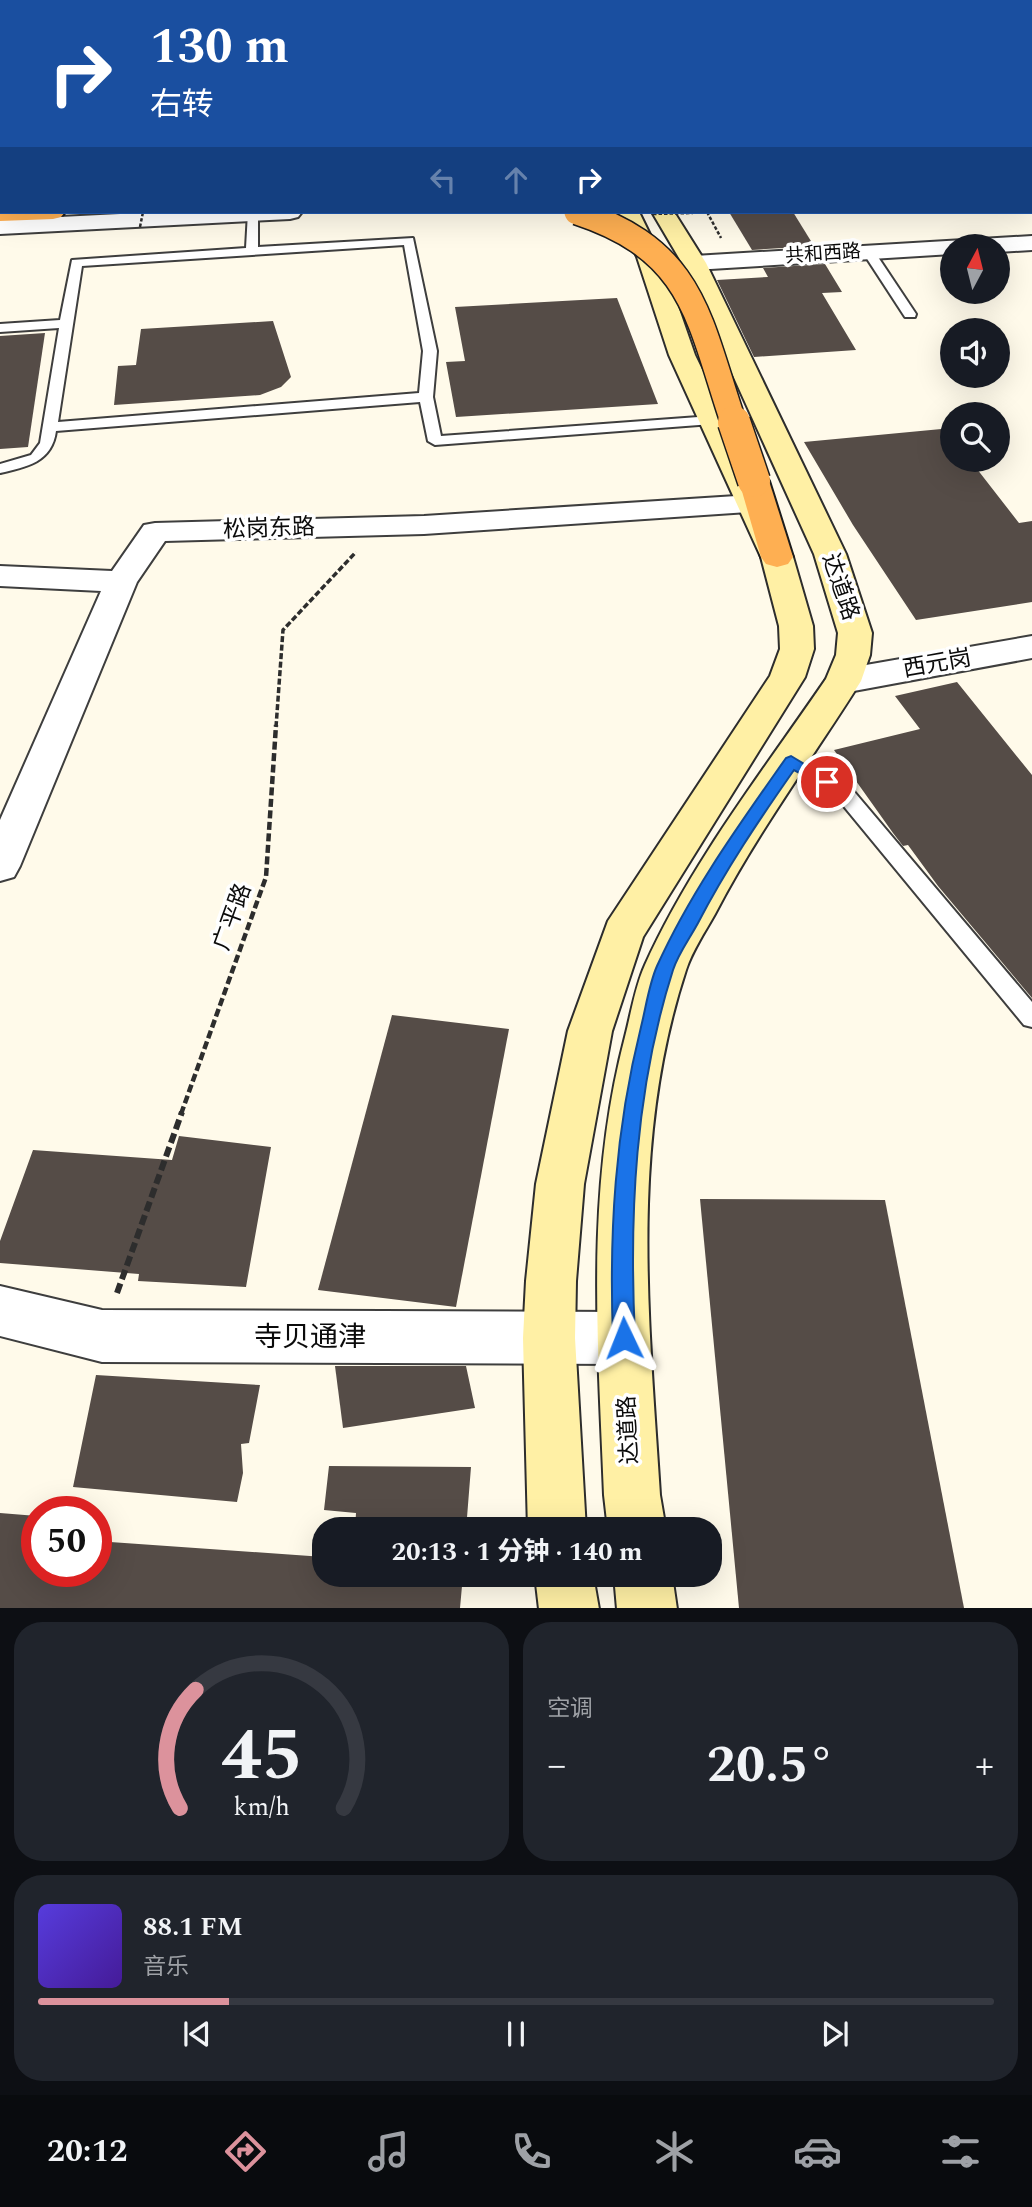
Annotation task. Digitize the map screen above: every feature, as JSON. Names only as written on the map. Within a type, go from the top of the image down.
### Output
[{"type":"highway","points":[[582,214],[635,235],[666,260],[680,279],[693,304],[753,493]]},
{"type":"main road","points":[[556,1517],[549,1338],[560,1184],[590,1031],[623,933],[787,677],[797,649],[796,626],[778,557],[753,493],[712,420],[682,355],[649,257],[629,214]]},
{"type":"main road","name":"达道路","points":[[636,1517],[620,1255],[625,1164],[639,1071],[665,968],[720,866],[843,681],[853,655],[855,633],[830,554],[694,263],[681,217]]},
{"type":"main road","points":[[566,1587],[569,1608]]},
{"type":"main road","points":[[645,1587],[648,1608]]},
{"type":"street","points":[[0,227],[234,214]]},
{"type":"street","points":[[1010,244],[1032,243]]},
{"type":"street","name":"共和西路","points":[[694,263],[940,248]]},
{"type":"street","name":"松岗东路","points":[[0,866],[121,582],[155,532],[380,526],[753,493]]},
{"type":"street","points":[[0,576],[121,582]]},
{"type":"street","name":"西元岗","points":[[843,681],[1032,647]]},
{"type":"street","name":"寺贝通津","points":[[0,1311],[102,1336],[624,1338]]},
{"type":"lane","points":[[252,214],[252,252]]},
{"type":"lane","points":[[0,469],[36,458],[47,444],[76,263],[409,241],[430,351],[426,397],[435,442],[712,420]]},
{"type":"lane","points":[[868,251],[911,314]]},
{"type":"lane","points":[[0,328],[68,323]]},
{"type":"lane","points":[[52,426],[426,397]]},
{"type":"lane","points":[[791,762],[844,793],[1032,1018]]},
{"type":"path","points":[[140,227],[143,214]]},
{"type":"path","points":[[708,214],[721,239]]},
{"type":"path","name":"广平路","points":[[102,1336],[266,877],[283,630],[380,526]]},
{"type":"building","points":[[730,214],[794,214],[814,246],[752,250]]},
{"type":"building","points":[[825,264],[842,292],[822,293],[856,350],[754,357],[717,280],[768,277],[763,268]]},
{"type":"building","points":[[617,298],[658,404],[456,417],[446,362],[465,361],[455,307]]},
{"type":"building","points":[[273,321],[291,377],[281,387],[260,395],[114,405],[118,366],[136,365],[141,329]]},
{"type":"building","points":[[45,333],[28,447],[0,449],[0,336]]},
{"type":"building","points":[[940,429],[940,472],[979,472],[1019,523],[1032,521],[1032,602],[916,620],[853,525],[804,442]]},
{"type":"building","points":[[957,682],[1032,775],[1032,998],[938,886],[908,845],[903,846],[834,750],[920,729],[895,696]]},
{"type":"building","points":[[392,1015],[509,1029],[456,1307],[318,1290]]},
{"type":"building","points":[[179,1136],[271,1147],[246,1287],[138,1281],[139,1274],[0,1263],[0,1241],[33,1150],[172,1160]]},
{"type":"building","points":[[700,1199],[885,1200],[964,1608],[739,1608]]},
{"type":"building","points":[[335,1366],[466,1366],[475,1408],[343,1428]]},
{"type":"building","points":[[96,1375],[260,1385],[249,1443],[241,1444],[243,1473],[237,1502],[73,1487]]},
{"type":"building","points":[[329,1466],[471,1467],[467,1517],[356,1517],[356,1513],[324,1510]]},
{"type":"building","points":[[0,1513],[21,1515],[21,1587],[112,1587],[112,1542],[312,1556],[312,1587],[462,1587],[460,1608],[0,1608]]},
{"type":"route","points":[[624,1338],[620,1255],[625,1164],[639,1071],[665,968],[720,866],[791,762],[827,782]]}]
